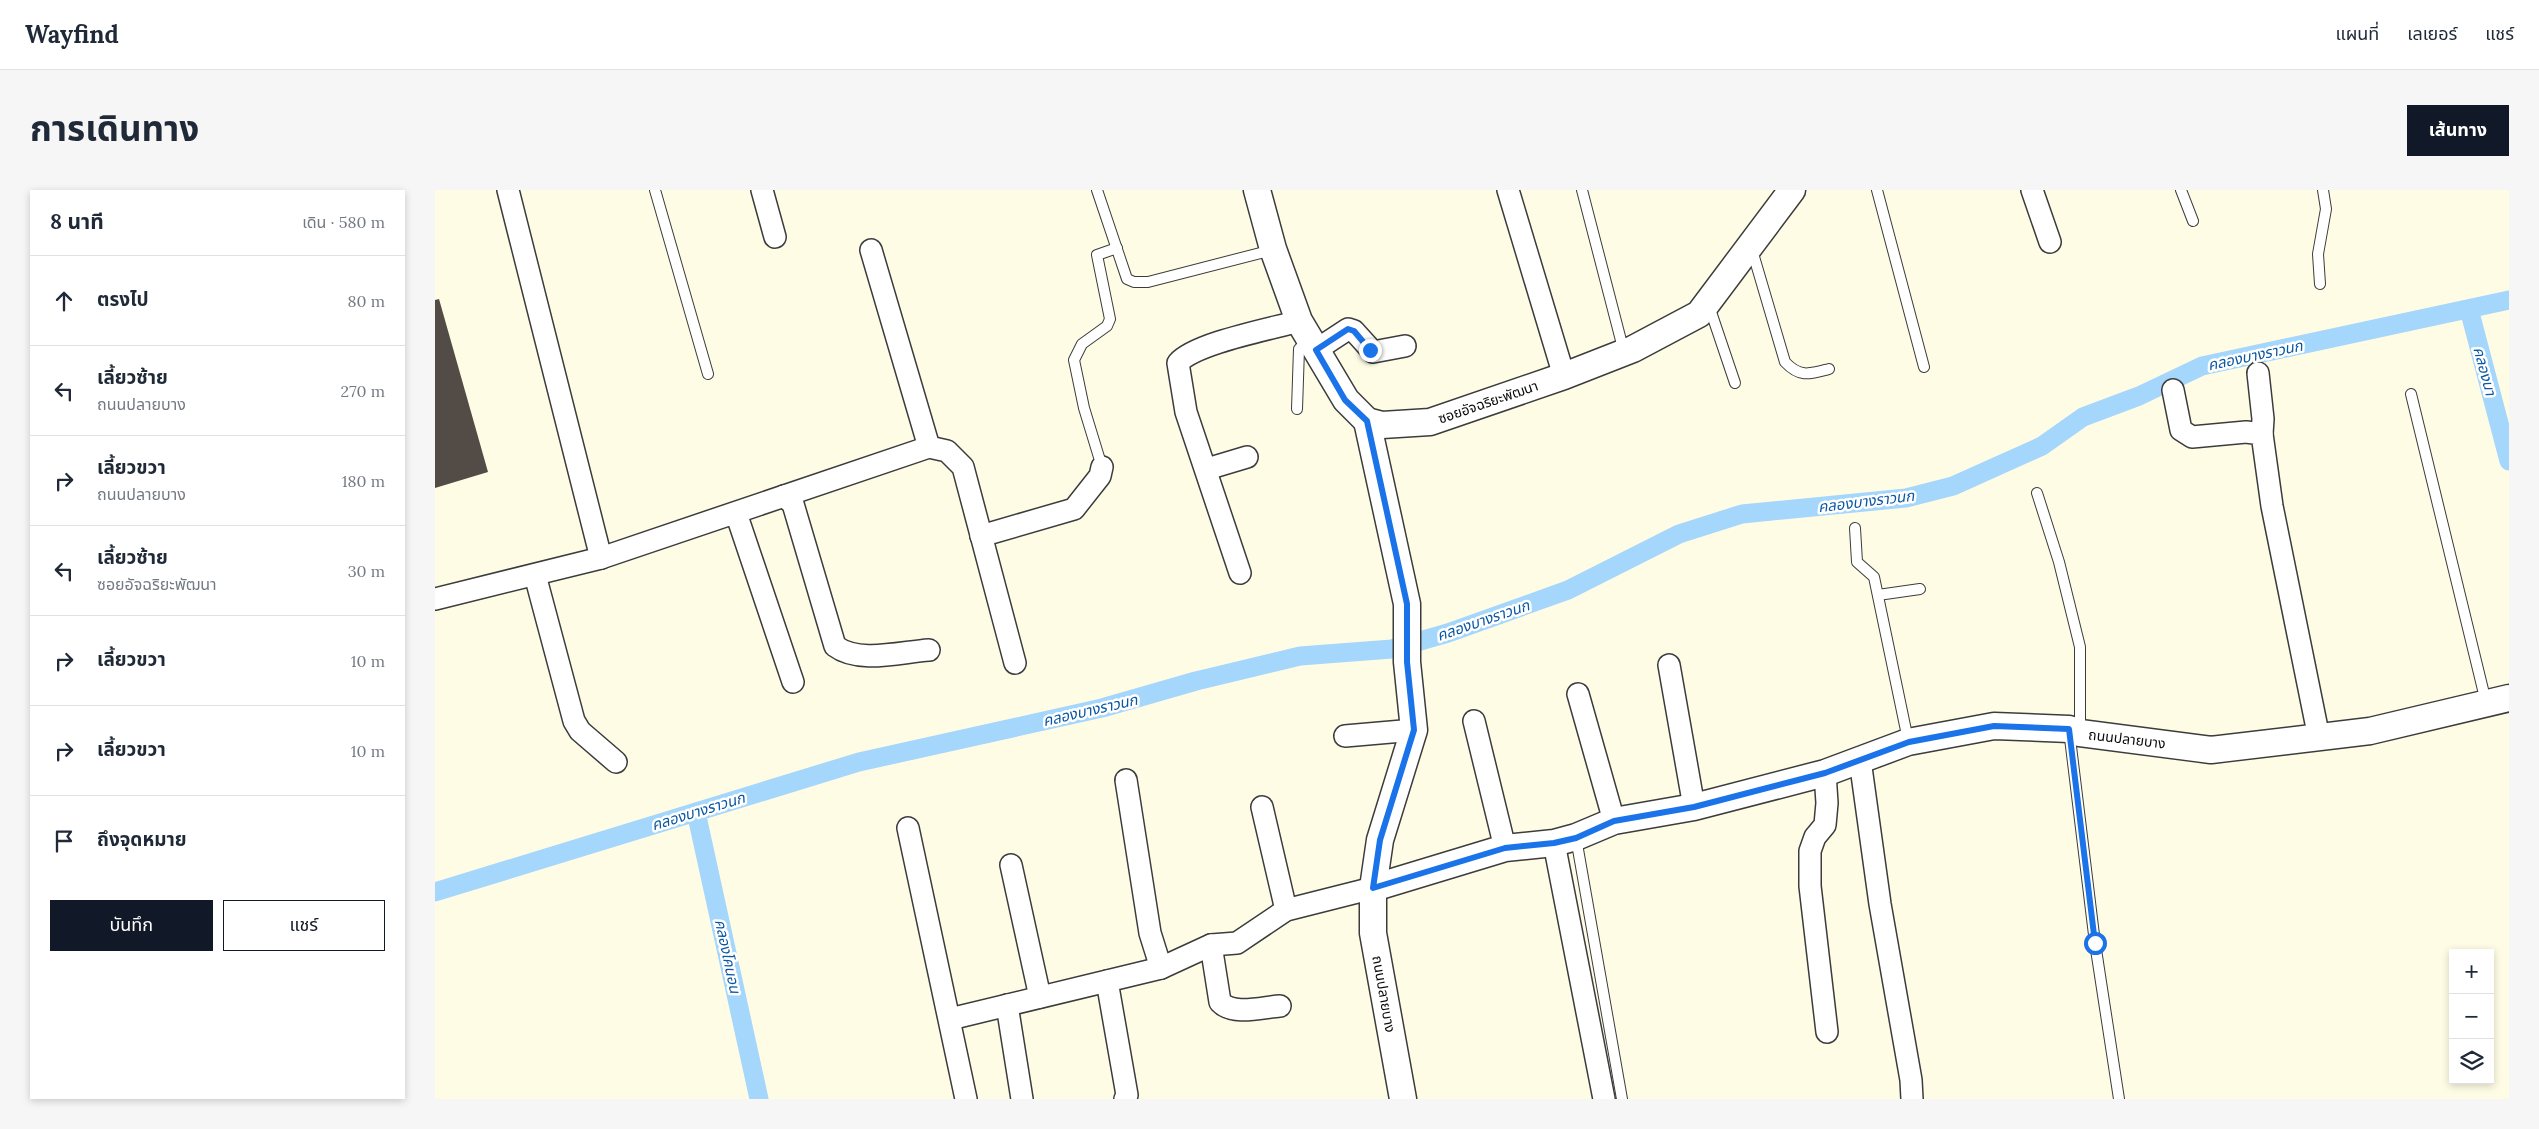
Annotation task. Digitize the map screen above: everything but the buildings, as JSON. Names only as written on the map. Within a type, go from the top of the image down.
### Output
[{"type":"street","points":[[508,190],[601,558]]},
{"type":"street","points":[[762,190],[775,237]]},
{"type":"street","points":[[1257,190],[1273,249],[1308,336],[1345,400],[1367,421]]},
{"type":"street","points":[[1508,190],[1564,376]]},
{"type":"street","points":[[2032,190],[2050,242]]},
{"type":"street","name":"ซอยอัจฉริยะพัฒนา","points":[[1367,421],[1382,424],[1430,422],[1564,376],[1624,353],[1699,314],[1751,246],[1789,191]]},
{"type":"street","points":[[871,250],[929,447]]},
{"type":"street","points":[[1240,573],[1207,469],[1186,412],[1178,363],[1183,356],[1202,348],[1308,336],[1348,329],[1354,331],[1373,352],[1405,346]]},
{"type":"street","points":[[2258,373],[2272,506],[2319,738]]},
{"type":"street","points":[[2173,390],[2181,430],[2192,437],[2246,432],[2263,434]]},
{"type":"street","name":"ถนนปลายบาง","points":[[1367,421],[1407,604],[1407,662],[1414,730],[1380,840],[1373,888],[1373,934],[1403,1099]]},
{"type":"street","points":[[435,599],[601,558],[929,447],[947,451],[963,467],[1015,663]]},
{"type":"street","points":[[1207,469],[1247,457]]},
{"type":"street","points":[[981,536],[1074,509],[1100,476],[1102,467]]},
{"type":"street","points":[[784,496],[793,504],[835,646],[843,652],[858,656],[929,650]]},
{"type":"street","points":[[736,513],[793,682]]},
{"type":"street","points":[[535,574],[574,722],[580,732],[616,762]]},
{"type":"street","points":[[1669,665],[1694,807]]},
{"type":"street","points":[[1578,694],[1614,821]]},
{"type":"street","name":"ถนนปลายบาง","points":[[1373,888],[1505,848],[1565,840],[1614,821],[1694,807],[1825,773],[1909,742],[1994,726],[2074,731],[2211,750],[2370,731],[2497,700]]},
{"type":"street","points":[[1474,722],[1505,848]]},
{"type":"street","points":[[1345,736],[1414,730]]},
{"type":"street","points":[[1860,760],[1880,904],[1911,1080],[1912,1099]]},
{"type":"street","points":[[1825,773],[1827,803],[1825,825],[1815,837],[1810,851],[1810,886],[1827,1032]]},
{"type":"street","points":[[1126,780],[1150,933],[1161,968]]},
{"type":"street","points":[[1262,808],[1286,910]]},
{"type":"street","points":[[908,828],[966,1099]]},
{"type":"street","points":[[1565,840],[1604,1099]]},
{"type":"street","points":[[1011,865],[1039,998]]},
{"type":"street","points":[[950,1019],[1161,968],[1211,945],[1237,943],[1286,910],[1373,888]]},
{"type":"street","points":[[1211,945],[1220,1002],[1224,1006],[1235,1010],[1280,1006]]},
{"type":"street","points":[[1107,981],[1127,1095],[1125,1099]]},
{"type":"street","points":[[1007,1005],[1022,1099]]},
{"type":"lane","points":[[655,190],[708,374]]},
{"type":"lane","points":[[1097,190],[1127,279],[1134,282],[1149,282],[1273,249]]},
{"type":"lane","points":[[1582,190],[1624,353]]},
{"type":"lane","points":[[1877,190],[1924,367]]},
{"type":"lane","points":[[2181,190],[2193,221]]},
{"type":"lane","points":[[2319,284],[2318,254],[2326,209],[2323,190]]},
{"type":"lane","points":[[1751,246],[1785,362],[1799,374],[1806,375],[1829,368]]},
{"type":"lane","points":[[1102,467],[1084,408],[1074,360],[1082,344],[1107,326],[1110,319],[1097,255],[1117,248]]},
{"type":"lane","points":[[1708,303],[1735,383]]},
{"type":"lane","points":[[1297,409],[1299,349],[1308,336]]},
{"type":"lane","points":[[2411,394],[2497,700]]},
{"type":"lane","points":[[2037,494],[2059,562],[2080,647],[2074,731],[2095,943],[2119,1099]]},
{"type":"lane","points":[[1855,528],[1857,562],[1874,578],[1909,742]]},
{"type":"lane","points":[[1878,595],[1920,588]]},
{"type":"lane","points":[[1565,840],[1622,1099]]},
{"type":"waterway","name":"คลองบางราวนก","points":[[435,892],[859,762],[1102,708],[1196,681],[1300,656],[1392,649],[1448,633],[1568,590],[1679,534],[1742,514],[1906,498],[1953,486],[2042,446],[2083,417],[2139,396],[2202,366],[2509,300]]},
{"type":"waterway","name":"คลองนา","points":[[2469,309],[2509,461]]},
{"type":"waterway","name":"คลองโคนอน","points":[[696,812],[759,1099]]},
{"type":"route","points":[[1370,350],[1361,337],[1348,329],[1316,350],[1345,400],[1355,412],[1367,421],[1407,604],[1407,662],[1414,730],[1380,840],[1373,888],[1505,848],[1554,843],[1576,838],[1614,821],[1694,807],[1825,773],[1909,742],[1994,726],[2069,729],[2095,943]]}]
